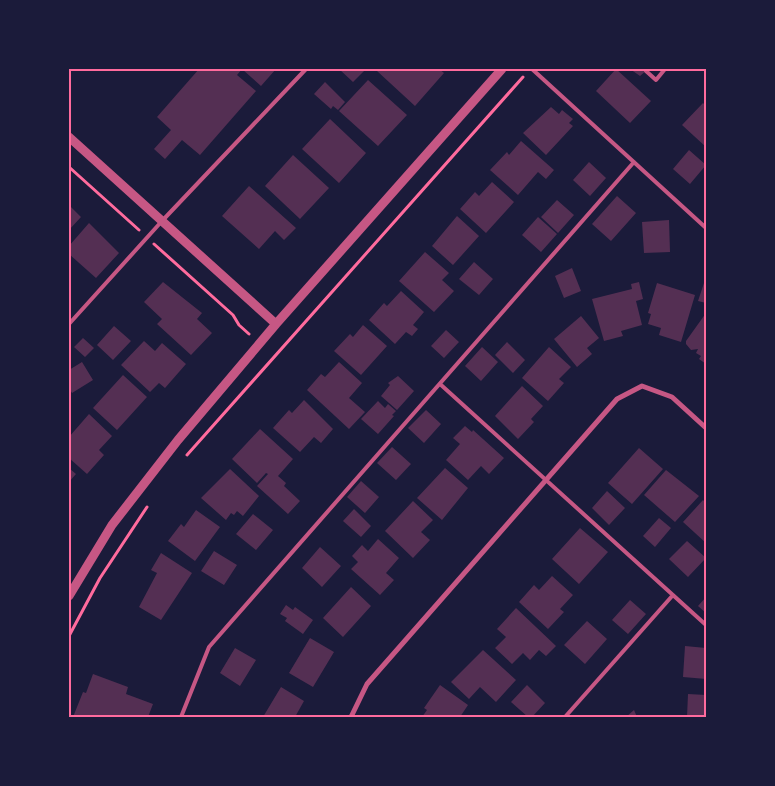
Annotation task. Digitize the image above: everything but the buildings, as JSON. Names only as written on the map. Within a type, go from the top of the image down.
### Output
[{"type":"street","points":[[69,596],[112,526],[178,440],[276,324],[502,69]]},
{"type":"street","points":[[69,137],[276,324]]},
{"type":"street","points":[[351,717],[367,684],[617,399],[642,386],[672,397],[706,428]]},
{"type":"lane","points":[[69,324],[162,221],[306,69]]},
{"type":"lane","points":[[532,69],[706,228]]},
{"type":"lane","points":[[646,71],[656,80],[665,69]]},
{"type":"lane","points":[[181,717],[208,647],[634,162]]},
{"type":"lane","points":[[440,384],[706,625]]},
{"type":"lane","points":[[565,717],[673,595]]},
{"type":"path","points":[[183,460],[524,76]]},
{"type":"path","points":[[69,636],[100,578],[148,505]]}]
